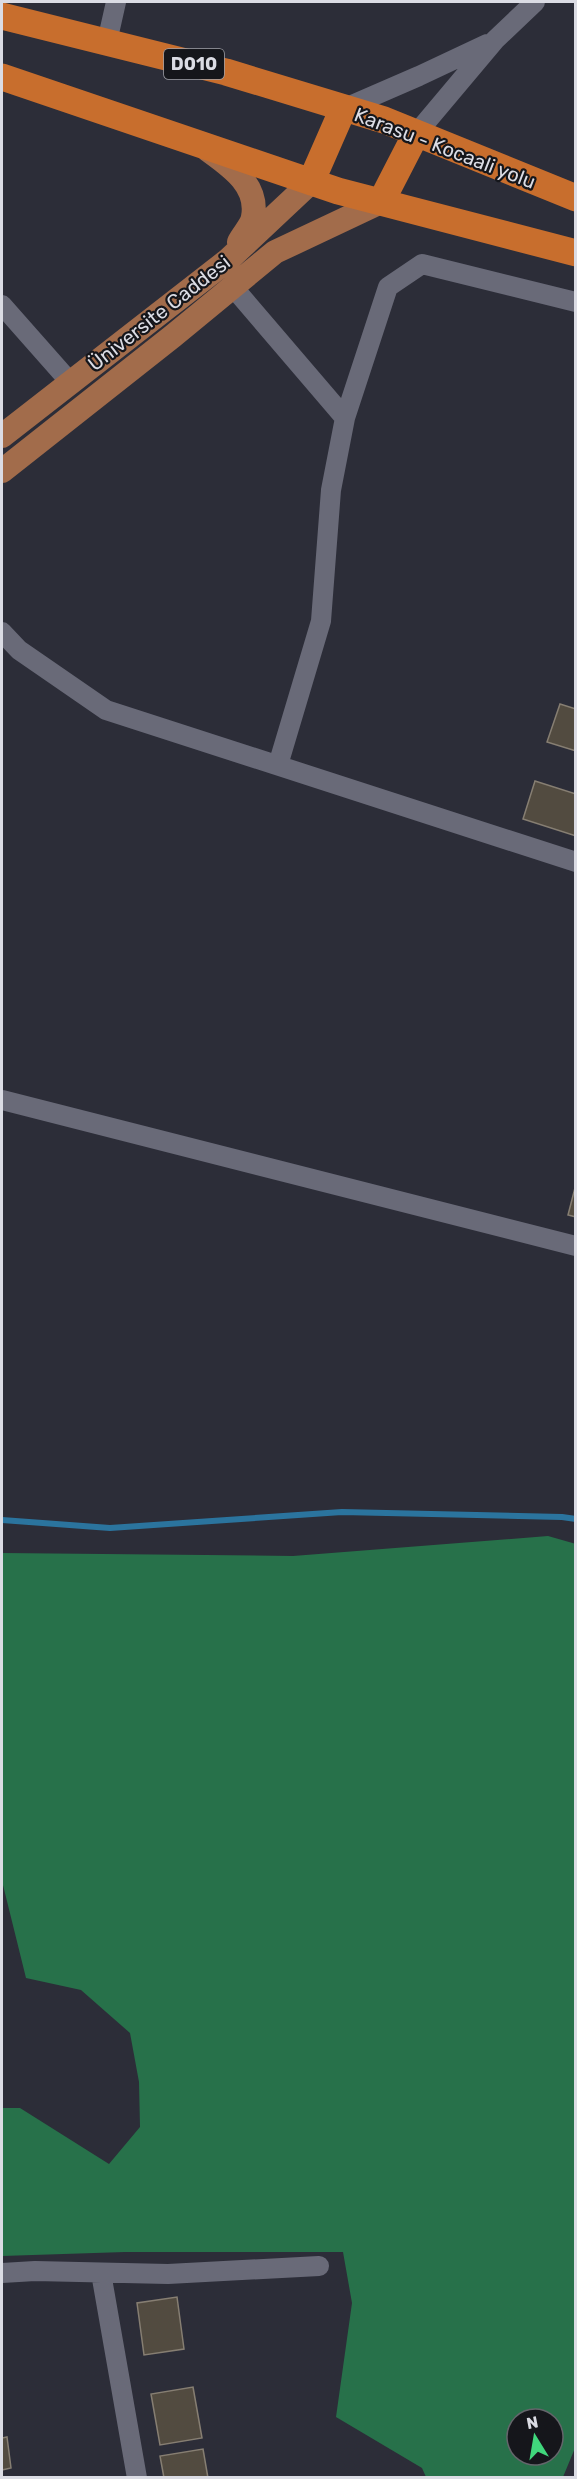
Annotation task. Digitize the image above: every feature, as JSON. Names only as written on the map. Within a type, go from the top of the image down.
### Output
[{"type":"highway","name":"Karasu - Kocaali yolu","points":[[2,16],[226,72],[384,120],[576,198]]},
{"type":"highway","points":[[2,77],[311,182],[576,253]]},
{"type":"highway","points":[[311,182],[343,109]]},
{"type":"highway","points":[[381,202],[416,134]]},
{"type":"main road","points":[[201,145],[231,167],[246,183],[254,199],[253,219],[228,260]]},
{"type":"main road","name":"Üniversite Caddesi","points":[[2,436],[228,260],[311,182]]},
{"type":"main road","points":[[2,471],[275,252],[381,202]]},
{"type":"street","points":[[107,42],[116,2]]},
{"type":"street","points":[[416,134],[495,40],[535,2]]},
{"type":"street","points":[[343,109],[495,40]]},
{"type":"street","points":[[278,765],[321,621],[331,490],[345,418],[388,287],[422,264],[576,302]]},
{"type":"street","points":[[233,287],[345,418]]},
{"type":"street","points":[[2,304],[70,382]]},
{"type":"street","points":[[2,632],[19,650],[106,710],[576,862]]},
{"type":"street","points":[[2,1100],[576,1246]]},
{"type":"street","points":[[2,2273],[168,2274],[319,2266]]},
{"type":"street","points":[[101,2273],[137,2478]]},
{"type":"green space","points":[[548,1536],[576,1544],[575,2448],[563,2477],[426,2477],[422,2468],[336,2417],[352,2303],[343,2252],[125,2252],[2,2256],[2,2108],[20,2108],[109,2164],[140,2127],[139,2082],[130,2033],[81,1990],[26,1978],[2,1881],[2,1553],[293,1556]]},
{"type":"building","points":[[560,704],[576,709],[576,751],[547,742]]},
{"type":"building","points":[[535,781],[576,794],[576,836],[523,819]]},
{"type":"building","points":[[576,1184],[576,1217],[568,1215]]},
{"type":"building","points":[[177,2297],[184,2349],[144,2355],[137,2303]]},
{"type":"building","points":[[193,2387],[202,2438],[160,2445],[151,2394]]},
{"type":"building","points":[[7,2437],[11,2468],[2,2470],[2,2438]]},
{"type":"building","points":[[203,2449],[208,2478],[164,2478],[160,2456]]},
{"type":"waterway","points":[[2,1520],[110,1528],[342,1512],[576,1519]]}]
